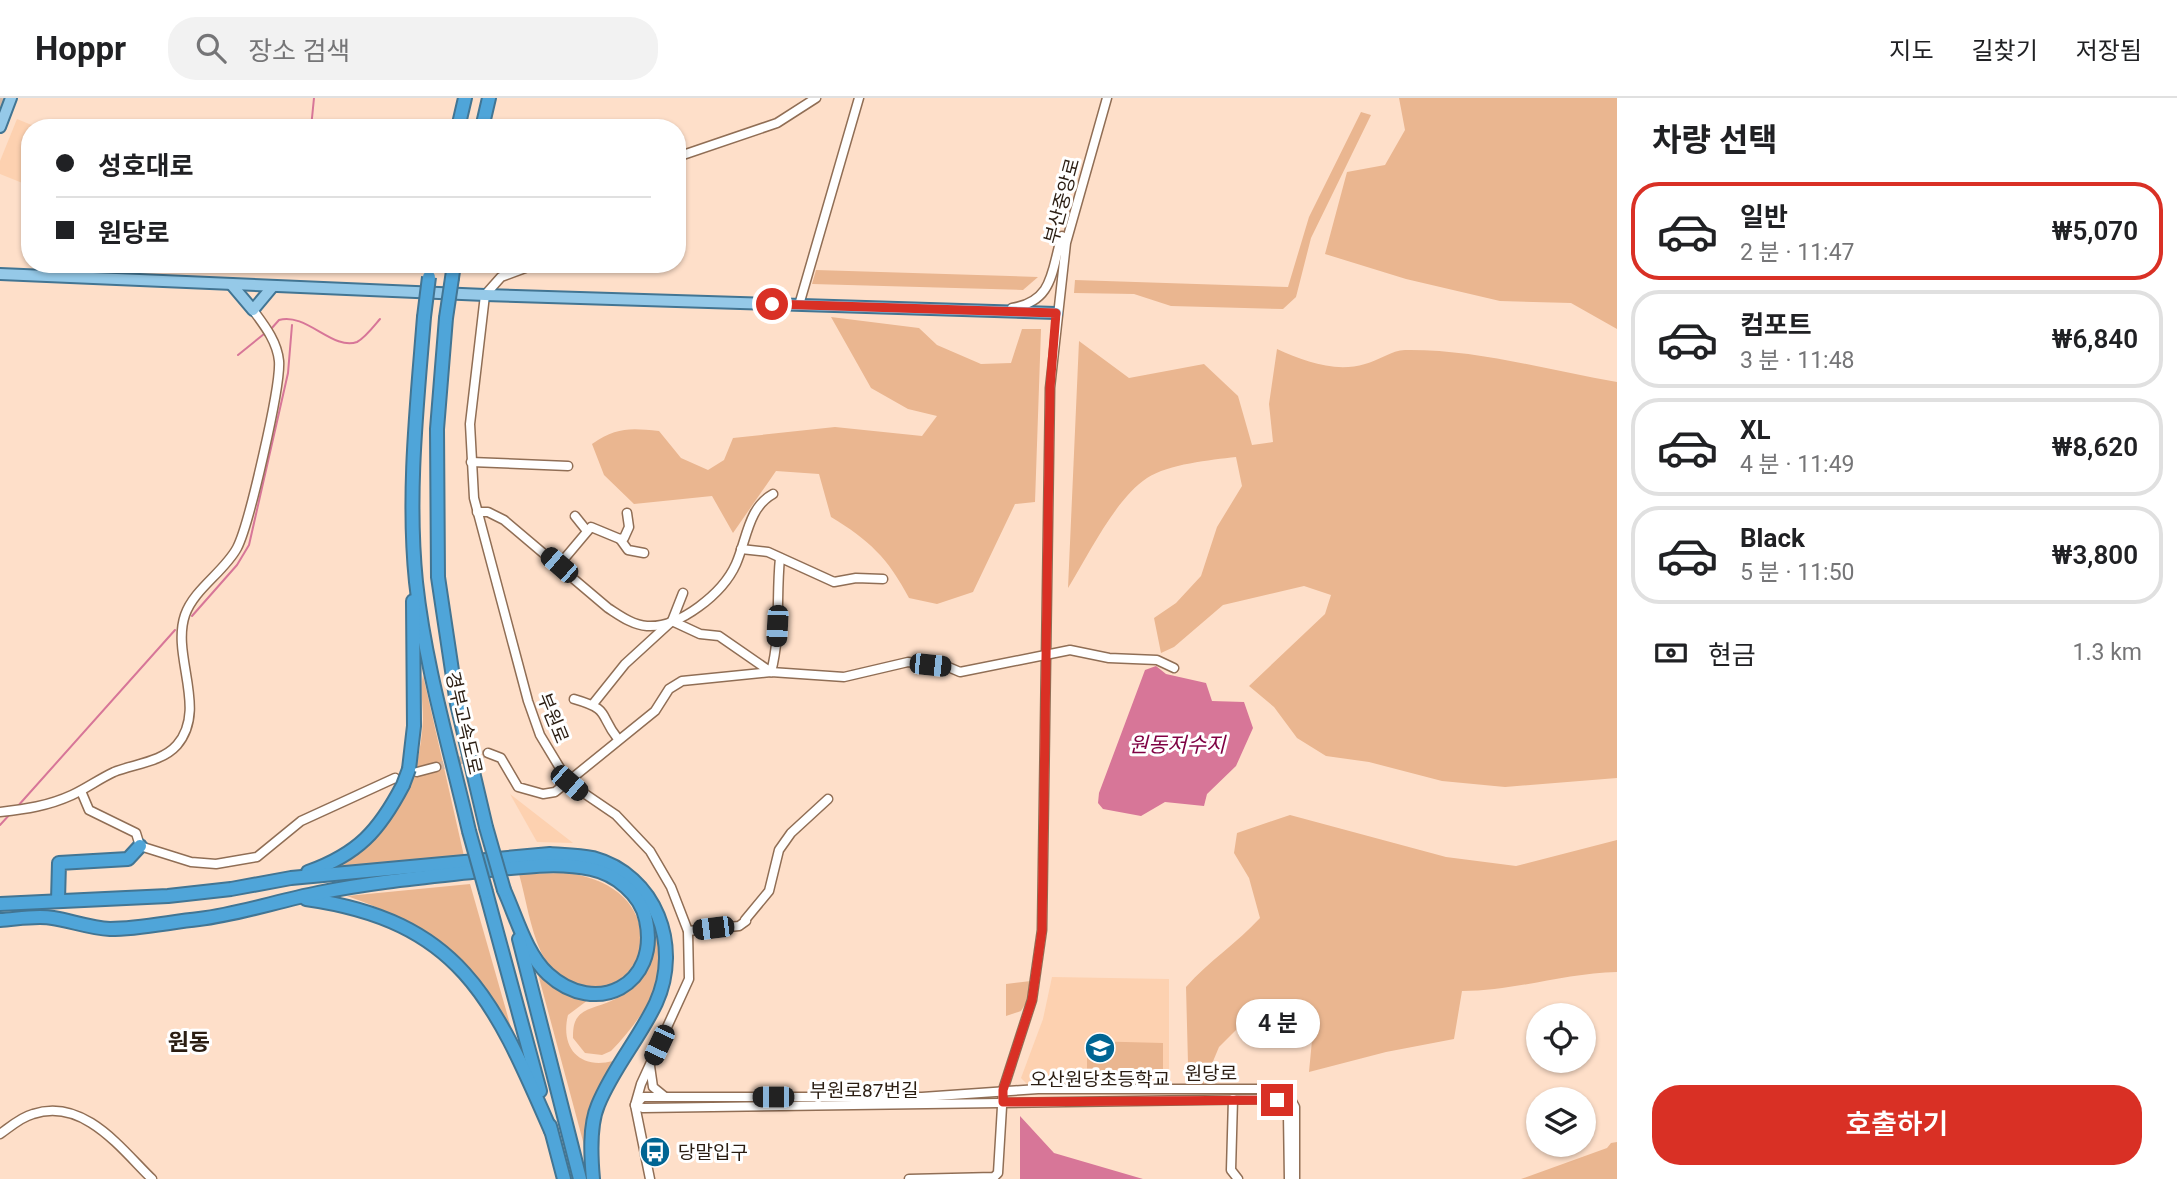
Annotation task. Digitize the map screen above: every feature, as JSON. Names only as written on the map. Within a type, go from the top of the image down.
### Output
[{"type":"highway","points":[[460,119],[465,98]]},
{"type":"highway","points":[[484,119],[489,98]]},
{"type":"highway","name":"경부고속도로","points":[[430,273],[414,432],[416,580],[432,671],[469,831],[564,1179]]},
{"type":"highway","name":"경부고속도로","points":[[453,273],[446,318],[437,429],[438,578],[457,704],[486,827],[528,967],[580,1179]]},
{"type":"highway","points":[[291,878],[331,864],[363,844],[385,819],[399,782],[413,771],[411,621],[416,580]]},
{"type":"highway","points":[[58,900],[59,863],[128,859],[140,846]]},
{"type":"highway","points":[[0,904],[168,896],[231,889],[291,878],[550,854],[578,856],[610,865],[645,890],[665,931],[665,978],[656,1003],[615,1068],[596,1108],[591,1159],[593,1179]]},
{"type":"highway","points":[[0,920],[50,917],[110,929],[245,913],[295,897],[360,884],[532,866],[593,869],[615,877],[632,893],[645,914],[649,939],[644,964],[627,984],[602,995],[566,989],[545,972],[504,890]]},
{"type":"highway","points":[[295,897],[364,909],[401,925],[456,963],[496,1013],[551,1131]]},
{"type":"main road","points":[[0,127],[11,98]]},
{"type":"main road","points":[[0,274],[485,295],[1056,313]]},
{"type":"main road","points":[[231,284],[253,310],[272,286]]},
{"type":"street","points":[[799,305],[859,98]]},
{"type":"street","name":"부산중앙로","points":[[909,1179],[994,1177],[1000,1166],[1003,1090],[1032,1000],[1038,970],[1042,916],[1050,388],[1056,313],[1066,243],[1107,98]]},
{"type":"street","points":[[686,154],[778,123],[813,99]]},
{"type":"street","points":[[992,311],[1020,307],[1040,296],[1049,285],[1061,238],[1073,215]]},
{"type":"street","points":[[485,295],[501,277],[512,273]]},
{"type":"street","name":"부원로","points":[[485,295],[471,412],[471,462],[477,512],[528,701],[540,735],[569,783],[616,815],[650,851],[671,887],[688,931],[688,979],[650,1063],[635,1105]]},
{"type":"street","points":[[9,811],[51,803],[114,772],[162,756],[172,750],[185,732],[189,705],[182,636],[185,615],[230,559],[244,532],[278,374],[277,354],[269,333],[253,310]]},
{"type":"street","points":[[471,462],[568,466]]},
{"type":"street","points":[[593,704],[625,664],[672,621],[709,598],[728,578],[758,507],[773,494]]},
{"type":"street","points":[[477,512],[488,512],[504,520],[624,618],[647,626],[672,621],[701,634],[719,636],[771,672]]},
{"type":"street","points":[[620,539],[629,527],[627,513]]},
{"type":"street","points":[[575,516],[587,531]]},
{"type":"street","points":[[559,565],[587,531],[596,527],[620,539],[628,550],[644,553]]},
{"type":"street","points":[[741,549],[768,552],[834,582],[856,578],[883,579]]},
{"type":"street","points":[[771,672],[776,650],[776,606],[781,592],[780,558]]},
{"type":"street","points":[[672,621],[683,593]]},
{"type":"street","points":[[488,753],[501,758],[515,783],[524,789],[543,794],[555,792],[656,711],[669,690],[682,681],[771,672],[844,677],[908,662],[946,666],[960,672],[1070,650],[1109,658],[1144,657],[1174,668]]},
{"type":"street","points":[[574,699],[593,704],[608,716],[611,729],[618,739]]},
{"type":"street","points":[[413,771],[436,767]]},
{"type":"street","points":[[80,791],[89,810],[136,833],[140,846],[191,862],[216,864],[257,857],[301,821],[399,782]]},
{"type":"street","points":[[688,931],[739,926],[769,891],[779,850],[791,833],[828,799]]},
{"type":"street","points":[[650,1063],[649,1075],[653,1087],[658,1094],[667,1097]]},
{"type":"street","name":"부원로87번길","points":[[1003,1090],[826,1102],[643,1108],[635,1105],[643,1097],[826,1102],[1003,1102]]},
{"type":"street","name":"원당로","points":[[1003,1090],[1283,1091],[1292,1098],[1294,1107],[1295,1179]]},
{"type":"street","points":[[1233,1099],[1231,1170],[1238,1179]]},
{"type":"street","name":"원당로","points":[[1003,1102],[1277,1100],[1286,1106],[1289,1179]]},
{"type":"street","points":[[635,1105],[650,1179]]},
{"type":"street","points":[[0,1134],[32,1114],[69,1114],[111,1136],[152,1179]]},
{"type":"shaded area","points":[[1399,98],[1617,98],[1617,329],[1571,303],[1500,301],[1406,279],[1325,254],[1347,172],[1385,165],[1405,130]]},
{"type":"shaded area","points":[[1361,112],[1371,115],[1311,238],[1296,297],[1283,309],[1171,306],[1134,294],[1074,293],[1075,280],[1288,287],[1309,217]]},
{"type":"shaded area","points":[[17,119],[21,121],[21,182],[0,174],[0,161]]},
{"type":"shaded area","points":[[816,270],[1038,277],[1023,290],[812,284]]},
{"type":"shaded area","points":[[831,317],[919,328],[937,345],[981,364],[1011,363],[1022,329],[1041,329],[1035,502],[1015,504],[973,592],[937,604],[909,598],[876,551],[831,517],[819,474],[776,471],[733,533],[712,496],[634,504],[604,475],[592,444],[609,434],[624,430],[659,431],[681,458],[708,470],[724,460],[733,438],[835,427],[922,436],[937,416],[908,409],[871,388]]},
{"type":"shaded area","points":[[1079,341],[1129,378],[1204,364],[1238,396],[1252,445],[1273,442],[1269,404],[1277,349],[1309,361],[1342,367],[1365,364],[1400,350],[1459,353],[1617,382],[1617,778],[1505,787],[1442,781],[1369,762],[1326,756],[1297,738],[1274,707],[1249,686],[1325,614],[1331,595],[1304,586],[1223,605],[1174,647],[1161,653],[1154,618],[1176,603],[1201,576],[1217,527],[1242,486],[1236,457],[1178,466],[1156,473],[1135,487],[1113,514],[1068,588]]},
{"type":"shaded area","points":[[423,675],[464,856],[336,867],[356,854],[388,823],[409,786],[421,743]]},
{"type":"shaded area","points":[[510,794],[573,843],[537,842]]},
{"type":"shaded area","points":[[1290,815],[1446,857],[1516,866],[1617,840],[1617,972],[1462,991],[1454,1039],[1386,1052],[1309,1072],[1315,1009],[1264,1002],[1219,1047],[1201,1090],[1188,1063],[1186,987],[1260,918],[1249,878],[1234,853],[1237,833]]},
{"type":"shaded area","points":[[568,873],[603,883],[626,900],[638,921],[640,944],[634,964],[620,979],[600,987],[575,984],[555,971],[541,952],[531,923],[519,874]]},
{"type":"shaded area","points":[[470,884],[512,1031],[480,985],[443,947],[398,918],[347,896]]},
{"type":"shaded area","points":[[651,916],[657,923],[662,944],[661,969],[655,991],[638,1019],[611,1051],[602,1055],[585,1053],[573,1038],[577,1017],[623,995],[641,977],[650,955]]},
{"type":"shaded area","points":[[538,974],[556,989],[588,1000],[568,1015],[567,1037],[575,1053],[590,1062],[613,1061],[594,1098],[584,1145]]},
{"type":"shaded area","name":"오산원당초등학교","points":[[1052,977],[1169,979],[1169,1083],[1027,1084],[1021,1078],[1043,1019]]},
{"type":"shaded area","points":[[1031,981],[1029,998],[1021,1011],[1006,1016],[1006,984]]},
{"type":"shaded area","points":[[1087,1041],[1163,1043],[1163,1079],[1087,1077]]},
{"type":"shaded area","points":[[1617,1142],[1617,1179],[1521,1179],[1582,1157],[1596,1157],[1596,1152],[1607,1148],[1611,1143]]},
{"type":"water","name":"원동저수지","points":[[1156,666],[1166,674],[1206,683],[1212,701],[1244,702],[1253,728],[1236,766],[1207,794],[1204,806],[1165,802],[1141,816],[1103,809],[1098,803],[1099,793],[1145,670]]},
{"type":"water","points":[[1020,1116],[1054,1153],[1143,1179],[1020,1179]]},
{"type":"waterway","points":[[312,119],[314,98]]},
{"type":"waterway","points":[[271,329],[279,320],[289,319],[348,343],[360,340],[380,319]]},
{"type":"waterway","points":[[192,616],[237,565],[249,545],[288,373],[292,325]]},
{"type":"waterway","points":[[238,355],[264,334]]},
{"type":"waterway","points":[[17,807],[175,630]]},
{"type":"waterway","points":[[0,825],[11,813]]},
{"type":"tunnel","points":[[0,108],[4,98]]},
{"type":"tunnel","points":[[436,767],[488,753]]},
{"type":"place","name":"오산원당초등학교","points":[[1100,1048]]},
{"type":"place","name":"당말입구","points":[[655,1152]]},
{"type":"district","name":"원동","points":[[189,1042]]},
{"type":"route","points":[[772,304],[1056,313],[1050,388],[1042,930],[1032,1000],[1003,1090],[1003,1102],[1277,1100]]}]
